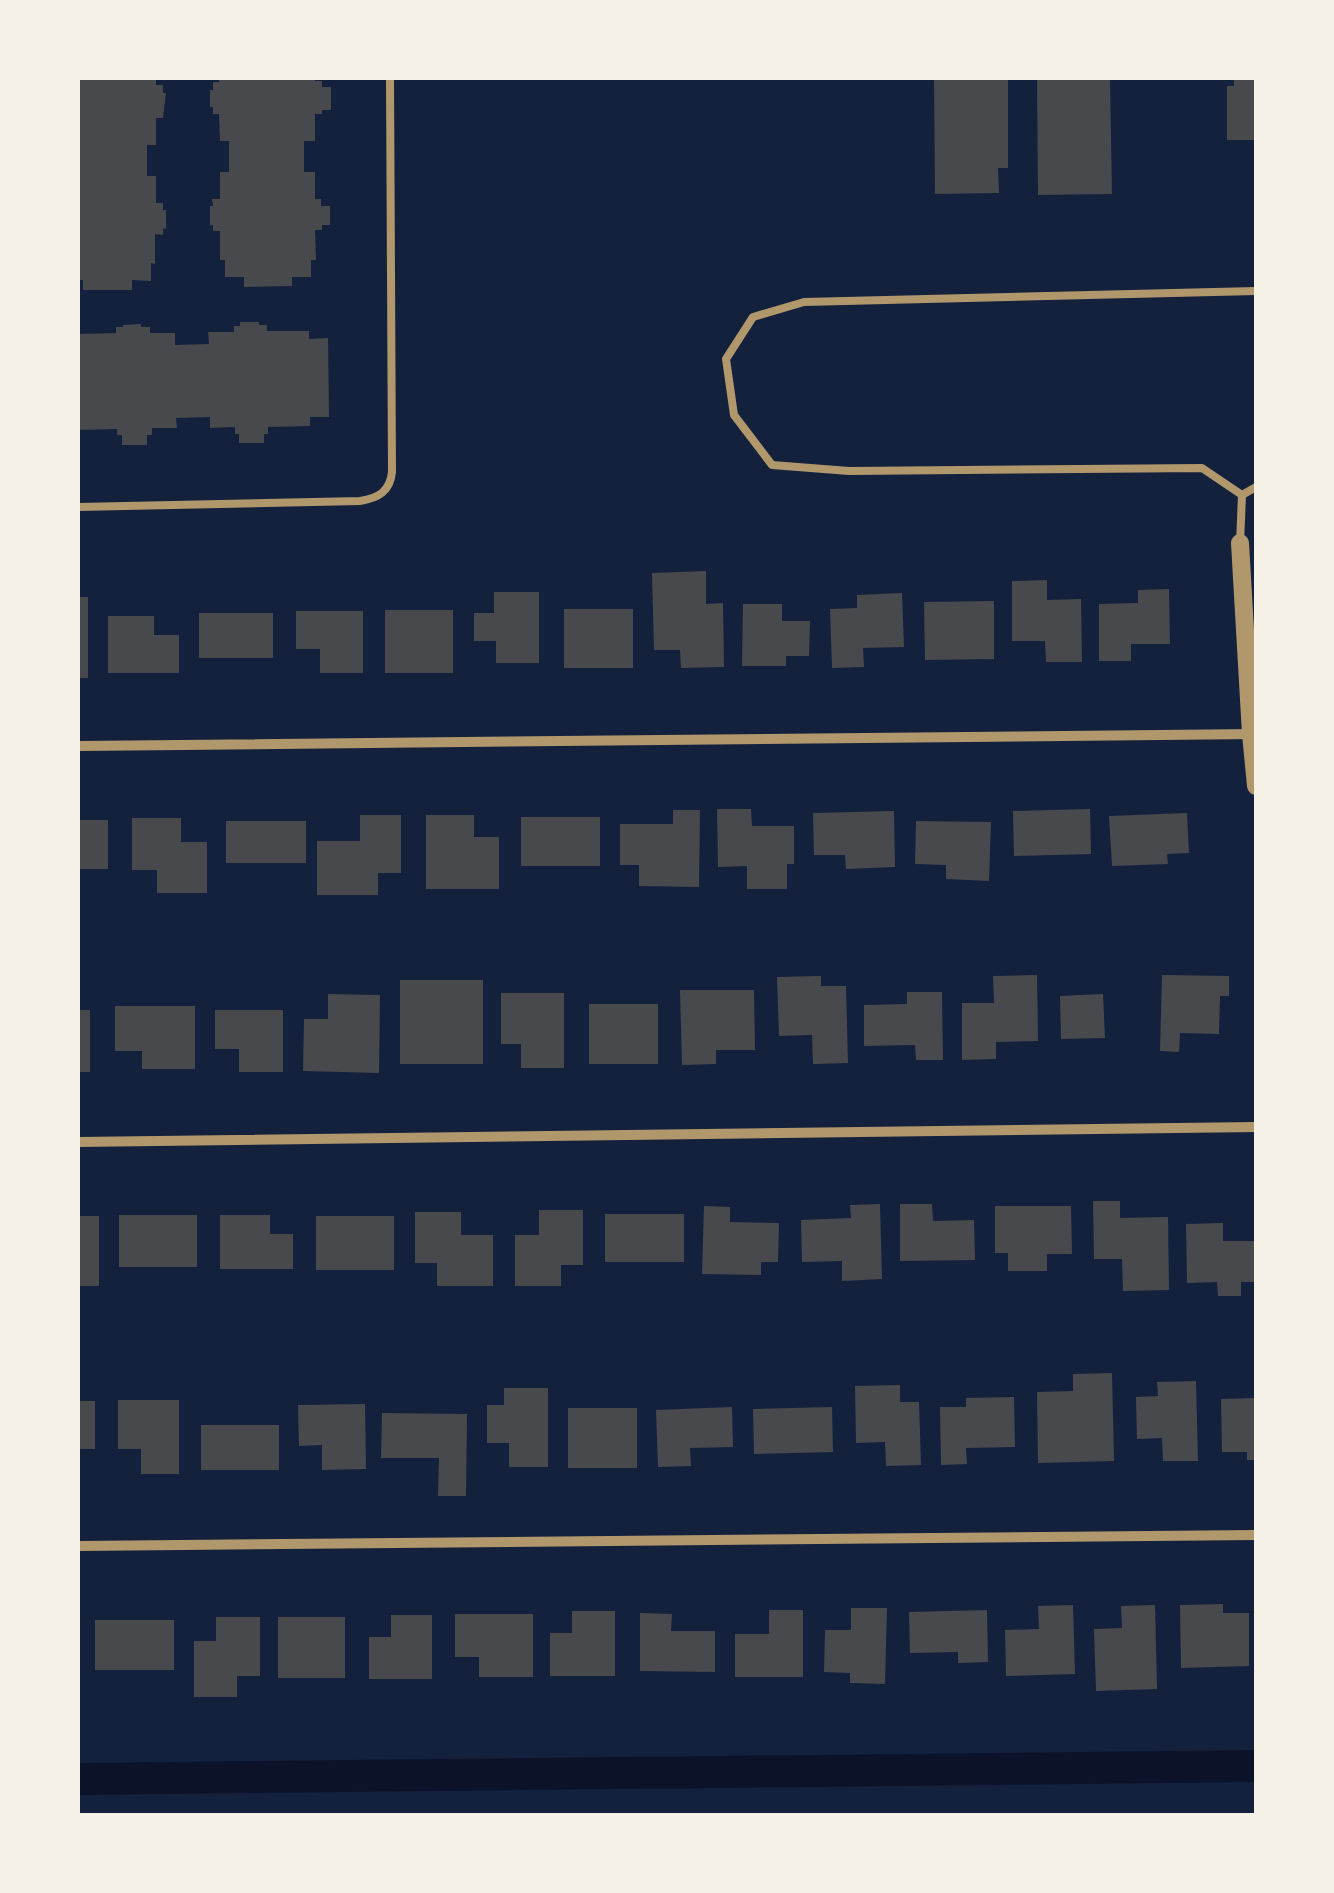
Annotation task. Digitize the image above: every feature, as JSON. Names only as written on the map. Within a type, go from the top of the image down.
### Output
[{"type":"street","points":[[1240,543],[1256,786]]},
{"type":"street","points":[[78,746],[1254,734]]},
{"type":"street","points":[[78,1142],[1256,1127]]},
{"type":"street","points":[[78,1546],[1256,1535]]},
{"type":"lane","points":[[78,506],[360,501],[387,490],[392,472],[390,78]]},
{"type":"lane","points":[[1242,495],[1202,468],[849,471],[772,465],[734,415],[726,359],[753,317],[804,302],[1256,291]]},
{"type":"lane","points":[[1242,495],[1256,487]]},
{"type":"lane","points":[[1240,543],[1242,495]]},
{"type":"building","points":[[78,78],[156,78],[156,85],[163,85],[166,93],[163,118],[156,118],[156,145],[147,145],[147,176],[156,176],[156,203],[163,203],[166,210],[166,229],[163,228],[163,235],[155,234],[151,281],[132,280],[132,290],[83,290],[83,280],[78,280]]},
{"type":"building","points":[[219,78],[315,78],[322,81],[322,87],[331,87],[331,110],[315,114],[315,141],[304,141],[304,172],[315,172],[315,199],[321,199],[321,206],[330,206],[330,225],[315,230],[316,260],[311,260],[311,277],[292,277],[292,286],[244,287],[244,277],[225,277],[225,260],[220,260],[220,231],[213,231],[210,225],[212,199],[220,199],[220,172],[229,172],[229,141],[220,141],[219,114],[213,114],[210,107],[210,90]]},
{"type":"building","points":[[934,78],[1008,78],[1008,168],[998,168],[999,193],[935,194]]},
{"type":"building","points":[[1037,78],[1110,78],[1112,194],[1038,195]]},
{"type":"building","points":[[1234,78],[1256,78],[1256,140],[1227,140],[1227,86],[1234,86]]},
{"type":"building","points":[[240,322],[259,322],[267,325],[267,331],[309,331],[309,339],[328,338],[329,417],[310,417],[310,426],[268,427],[264,443],[239,443],[235,427],[210,428],[210,417],[176,418],[177,428],[152,428],[147,445],[122,445],[117,429],[78,430],[78,334],[116,333],[116,327],[141,324],[150,327],[150,333],[175,333],[175,345],[209,344],[208,332],[234,332],[234,326],[240,326]]},
{"type":"building","points":[[706,571],[706,604],[723,603],[724,667],[681,668],[680,650],[654,650],[652,573]]},
{"type":"building","points":[[1047,580],[1047,600],[1081,599],[1082,662],[1046,662],[1045,641],[1012,641],[1012,581]]},
{"type":"building","points":[[1169,589],[1170,644],[1131,644],[1131,661],[1099,661],[1099,604],[1138,603],[1138,590]]},
{"type":"building","points":[[494,592],[539,592],[539,663],[496,663],[496,641],[474,641],[474,613],[494,613]]},
{"type":"building","points":[[902,593],[904,647],[863,648],[864,667],[832,668],[830,609],[857,608],[857,595]]},
{"type":"building","points":[[78,597],[88,597],[88,678],[78,678]]},
{"type":"building","points":[[994,601],[994,659],[925,660],[924,602]]},
{"type":"building","points":[[743,604],[782,604],[782,621],[810,621],[809,656],[786,656],[786,666],[742,666]]},
{"type":"building","points":[[564,609],[633,609],[633,668],[564,668]]},
{"type":"building","points":[[385,610],[453,610],[453,673],[385,673]]},
{"type":"building","points":[[296,611],[363,611],[363,673],[320,673],[320,649],[296,649]]},
{"type":"building","points":[[199,613],[273,613],[273,658],[199,658]]},
{"type":"building","points":[[108,616],[154,616],[154,635],[179,635],[179,673],[108,673]]},
{"type":"building","points":[[717,809],[751,809],[752,826],[794,826],[794,864],[787,864],[787,889],[747,889],[747,866],[718,867]]},
{"type":"building","points":[[1090,809],[1091,854],[1014,856],[1013,811]]},
{"type":"building","points":[[673,810],[700,810],[699,887],[639,886],[639,865],[620,865],[620,824],[673,824]]},
{"type":"building","points":[[894,811],[895,867],[846,869],[845,855],[814,855],[813,813]]},
{"type":"building","points":[[1187,813],[1189,853],[1167,854],[1168,864],[1112,866],[1109,816]]},
{"type":"building","points":[[360,815],[401,815],[401,873],[378,873],[378,895],[317,895],[317,841],[360,841]]},
{"type":"building","points":[[426,815],[474,815],[474,837],[499,837],[499,889],[426,889]]},
{"type":"building","points":[[521,817],[600,817],[600,866],[521,866]]},
{"type":"building","points":[[132,818],[181,818],[181,842],[207,842],[207,893],[157,893],[157,870],[132,870]]},
{"type":"building","points":[[78,820],[108,820],[108,869],[78,869]]},
{"type":"building","points":[[226,821],[306,821],[306,863],[226,863]]},
{"type":"building","points":[[916,821],[991,822],[989,881],[946,879],[946,865],[915,864]]},
{"type":"building","points":[[1037,975],[1038,1041],[996,1042],[996,1059],[962,1060],[962,1003],[994,1003],[993,976]]},
{"type":"building","points":[[1162,975],[1229,976],[1229,996],[1220,996],[1219,1034],[1180,1033],[1179,1052],[1160,1051]]},
{"type":"building","points":[[821,976],[821,986],[846,986],[848,1063],[813,1064],[812,1035],[779,1036],[777,977]]},
{"type":"building","points":[[400,980],[483,980],[483,1064],[400,1064]]},
{"type":"building","points":[[680,990],[754,990],[755,1050],[716,1050],[716,1064],[682,1065]]},
{"type":"building","points":[[907,992],[942,992],[943,1060],[916,1060],[915,1045],[864,1046],[864,1005],[907,1004]]},
{"type":"building","points":[[501,993],[564,993],[564,1068],[521,1068],[521,1044],[501,1044]]},
{"type":"building","points":[[328,994],[380,995],[379,1073],[303,1071],[304,1019],[328,1019]]},
{"type":"building","points":[[1103,994],[1105,1038],[1061,1039],[1060,996]]},
{"type":"building","points":[[589,1004],[658,1004],[658,1064],[589,1064]]},
{"type":"building","points":[[115,1006],[195,1006],[195,1069],[142,1069],[142,1051],[115,1051]]},
{"type":"building","points":[[78,1010],[90,1010],[90,1072],[78,1072]]},
{"type":"building","points":[[215,1010],[283,1010],[283,1072],[239,1072],[239,1049],[215,1049]]},
{"type":"building","points":[[1093,1201],[1120,1201],[1120,1218],[1168,1217],[1169,1290],[1123,1291],[1122,1259],[1094,1259]]},
{"type":"building","points":[[880,1204],[882,1279],[842,1281],[842,1261],[802,1262],[801,1220],[851,1218],[850,1205]]},
{"type":"building","points":[[900,1204],[932,1204],[933,1221],[974,1220],[975,1260],[900,1261]]},
{"type":"building","points":[[704,1206],[730,1207],[730,1222],[779,1223],[778,1262],[761,1262],[761,1275],[702,1274]]},
{"type":"building","points":[[995,1206],[1071,1206],[1072,1254],[1047,1254],[1047,1271],[1008,1271],[1008,1253],[995,1253]]},
{"type":"building","points":[[539,1210],[583,1210],[583,1265],[561,1265],[561,1286],[515,1286],[515,1235],[539,1235]]},
{"type":"building","points":[[415,1212],[461,1212],[461,1235],[493,1235],[493,1286],[437,1286],[437,1263],[415,1263]]},
{"type":"building","points":[[605,1214],[684,1214],[684,1262],[605,1262]]},
{"type":"building","points":[[119,1215],[197,1215],[197,1267],[119,1267]]},
{"type":"building","points":[[220,1215],[270,1215],[270,1234],[293,1234],[293,1269],[220,1269]]},
{"type":"building","points":[[78,1216],[99,1216],[99,1286],[78,1286]]},
{"type":"building","points":[[316,1216],[394,1216],[394,1270],[316,1270]]},
{"type":"building","points":[[1223,1223],[1223,1241],[1256,1241],[1256,1282],[1241,1282],[1241,1296],[1218,1296],[1217,1282],[1187,1283],[1186,1224]]},
{"type":"building","points":[[1112,1373],[1114,1461],[1038,1463],[1037,1392],[1073,1391],[1073,1374]]},
{"type":"building","points":[[1196,1381],[1198,1461],[1163,1461],[1162,1438],[1137,1439],[1136,1397],[1158,1396],[1157,1382]]},
{"type":"building","points":[[900,1385],[900,1402],[919,1402],[921,1465],[886,1466],[885,1442],[856,1443],[855,1386]]},
{"type":"building","points":[[504,1388],[548,1388],[548,1467],[509,1467],[509,1443],[487,1443],[487,1405],[504,1405]]},
{"type":"building","points":[[1014,1397],[1015,1447],[966,1448],[967,1464],[941,1465],[940,1407],[966,1407],[966,1398]]},
{"type":"building","points":[[1256,1398],[1256,1460],[1247,1460],[1247,1452],[1222,1452],[1221,1399]]},
{"type":"building","points":[[118,1400],[179,1400],[179,1474],[141,1474],[141,1449],[118,1449]]},
{"type":"building","points":[[78,1401],[95,1401],[95,1449],[78,1449]]},
{"type":"building","points":[[365,1404],[366,1469],[322,1470],[322,1445],[299,1446],[298,1405]]},
{"type":"building","points":[[732,1407],[733,1447],[690,1448],[691,1466],[658,1467],[656,1410]]},
{"type":"building","points":[[832,1407],[833,1452],[754,1454],[753,1409]]},
{"type":"building","points":[[568,1408],[637,1408],[637,1468],[568,1468]]},
{"type":"building","points":[[382,1413],[467,1414],[466,1496],[438,1496],[439,1458],[381,1458]]},
{"type":"building","points":[[201,1425],[279,1425],[279,1470],[201,1470]]},
{"type":"building","points":[[1223,1604],[1223,1613],[1249,1613],[1249,1666],[1181,1668],[1180,1605]]},
{"type":"building","points":[[1073,1605],[1075,1674],[1006,1676],[1005,1630],[1039,1629],[1038,1606]]},
{"type":"building","points":[[1155,1605],[1157,1689],[1096,1691],[1094,1629],[1122,1628],[1121,1606]]},
{"type":"building","points":[[851,1608],[887,1608],[885,1684],[850,1683],[850,1673],[824,1672],[825,1630],[851,1630]]},
{"type":"building","points":[[769,1610],[803,1610],[803,1677],[735,1677],[735,1634],[769,1634]]},
{"type":"building","points":[[987,1610],[988,1662],[958,1663],[958,1652],[910,1653],[909,1612]]},
{"type":"building","points":[[572,1611],[615,1611],[615,1676],[550,1676],[550,1633],[572,1633]]},
{"type":"building","points":[[640,1613],[672,1614],[671,1631],[715,1631],[715,1672],[640,1671]]},
{"type":"building","points":[[455,1614],[533,1614],[533,1677],[479,1677],[479,1657],[455,1657]]},
{"type":"building","points":[[391,1615],[432,1615],[432,1679],[369,1679],[369,1637],[391,1637]]},
{"type":"building","points":[[216,1617],[260,1617],[260,1676],[237,1676],[237,1697],[194,1697],[194,1641],[216,1641]]},
{"type":"building","points":[[278,1617],[345,1617],[345,1678],[278,1678]]},
{"type":"building","points":[[95,1620],[174,1620],[174,1670],[95,1670]]},
{"type":"waterway","points":[[78,1779],[1256,1766]]}]
